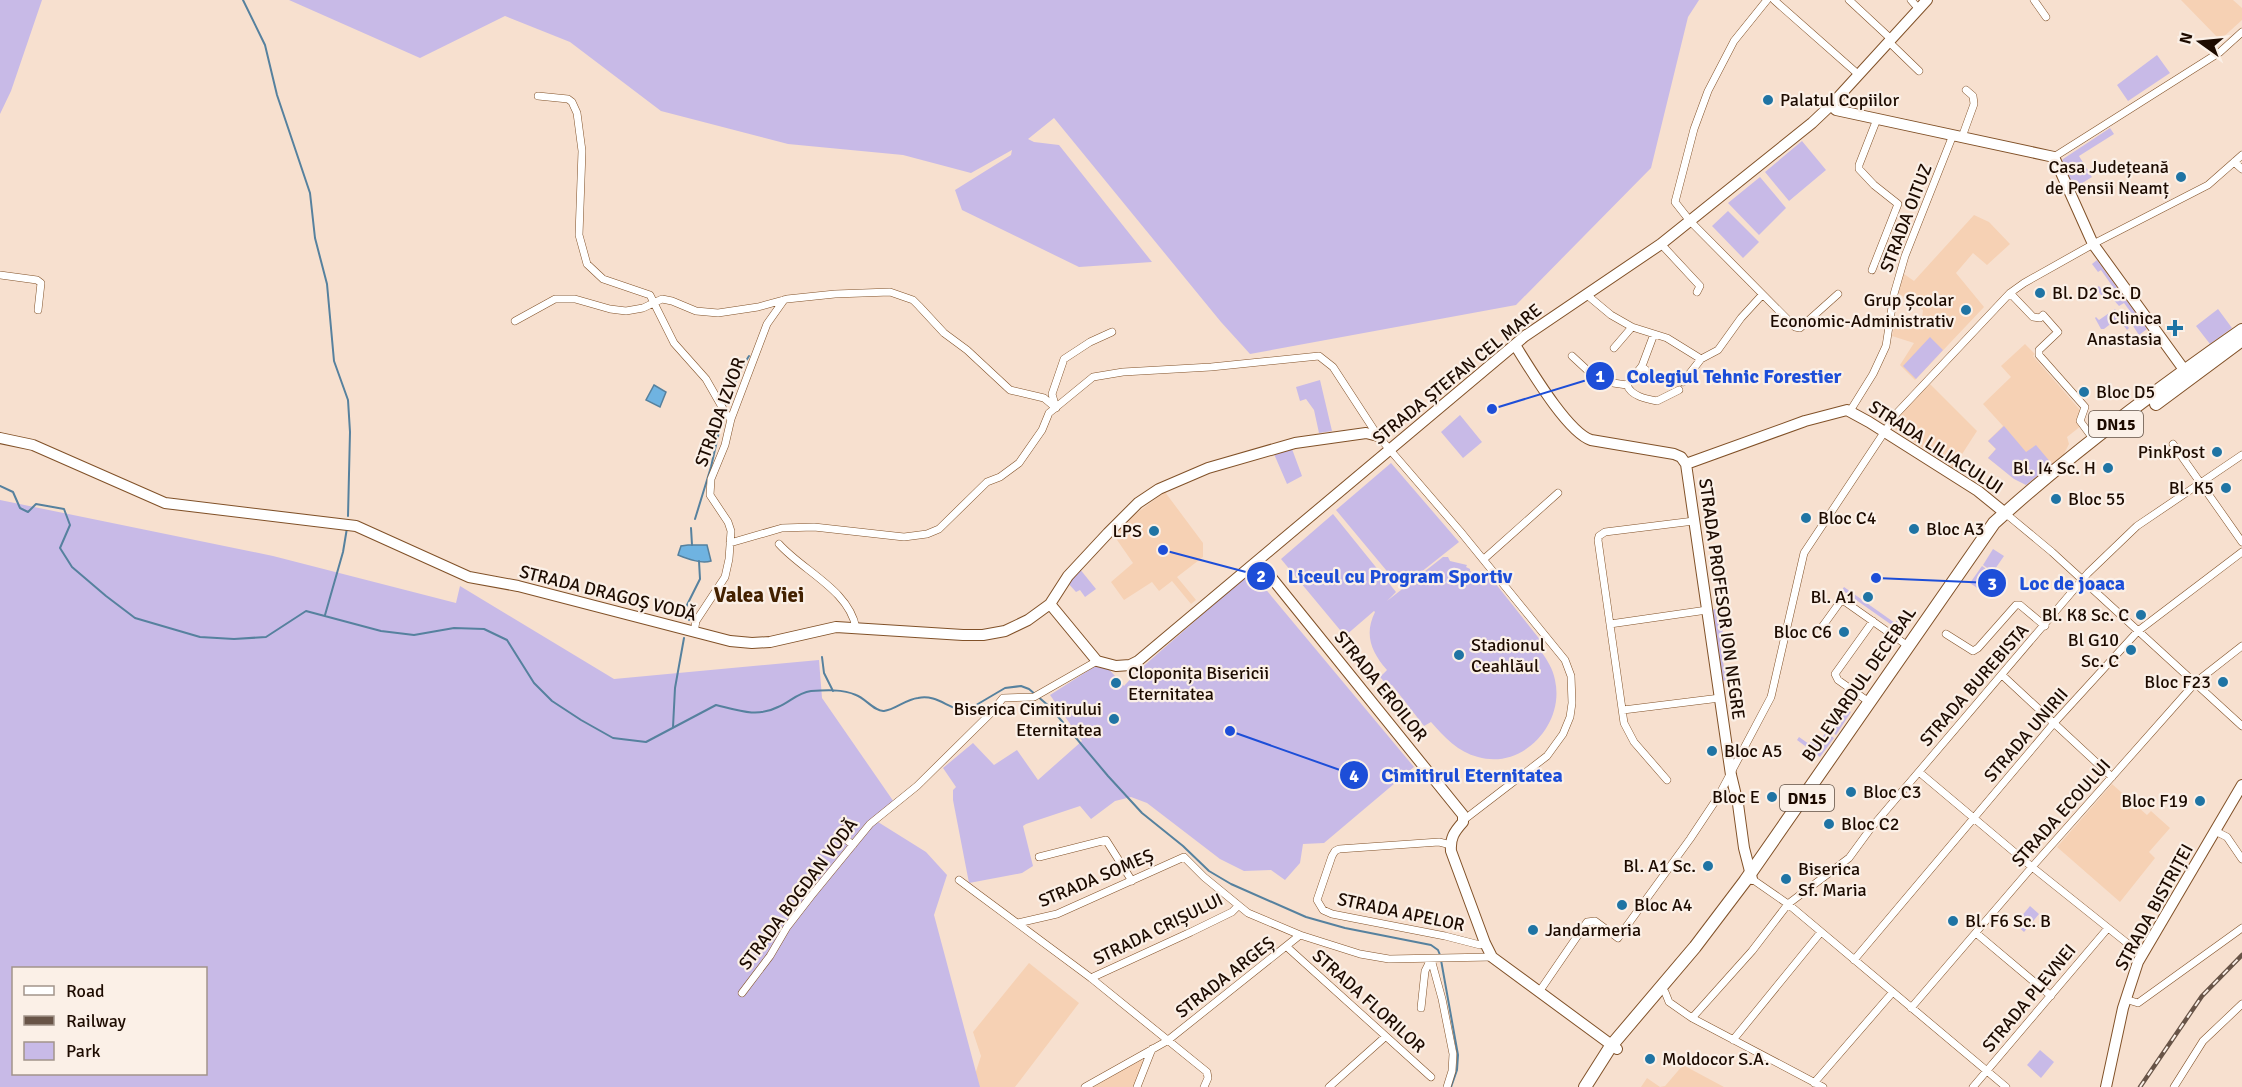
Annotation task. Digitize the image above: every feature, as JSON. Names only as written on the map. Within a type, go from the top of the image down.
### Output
[{"type":"main road","name":"BULEVARDUL DECEBAL","points":[[1594,1087],[1614,1048],[1700,951],[1986,532],[2094,440],[2242,330]]},
{"type":"main road","name":"BULEVARDUL DECEBAL","points":[[1586,1087],[1614,1048],[1751,876],[2007,515],[2242,340]]},
{"type":"street","points":[[1767,0],[1726,53],[1708,91],[1694,129],[1675,200],[1690,221],[1795,327],[1800,328],[1838,294]]},
{"type":"street","points":[[1774,0],[1859,75]]},
{"type":"street","points":[[1849,0],[1919,71]]},
{"type":"street","name":"STRADA ȘTEFAN CEL MARE","points":[[1097,661],[1116,666],[1130,665],[1138,661],[1515,345],[1559,312],[1661,244],[1831,105],[1890,40],[1914,4],[1927,0]]},
{"type":"street","points":[[2034,0],[2046,16]]},
{"type":"street","points":[[1831,105],[1836,110],[2054,157],[2220,52],[2242,32]]},
{"type":"street","name":"STRADA OITUZ","points":[[1850,411],[1873,374],[1886,346],[1894,294],[1905,256],[1974,104],[1973,96],[1966,90]]},
{"type":"street","points":[[538,96],[568,99],[577,113],[582,152],[579,235],[587,264],[603,279],[650,295],[674,343],[706,379],[731,419]]},
{"type":"street","points":[[1872,270],[1898,204],[1874,186],[1859,169],[1877,119]]},
{"type":"street","points":[[1539,992],[1587,922],[1595,921],[1618,938],[1690,839],[1731,775],[1771,697],[1804,553],[1897,413],[2010,293],[2093,244],[2208,185],[2242,155]]},
{"type":"street","points":[[2054,157],[2093,244],[2185,371]]},
{"type":"street","points":[[2234,162],[2242,169]]},
{"type":"street","points":[[1661,244],[1700,286],[1697,292]]},
{"type":"street","points":[[0,274],[37,280],[41,283],[38,310]]},
{"type":"street","points":[[515,321],[555,299],[575,300],[626,311],[643,308],[662,299],[696,311],[718,313],[758,307],[784,300],[835,294],[890,292],[901,295],[919,306],[944,333],[967,350],[1010,390],[1044,398],[1056,408]]},
{"type":"street","points":[[2010,293],[2033,317],[2040,318],[2043,315],[2058,332],[2039,350],[2039,355],[2085,407],[2080,421],[2094,440]]},
{"type":"street","points":[[1587,295],[1611,315],[1632,327],[1667,338],[1701,359]]},
{"type":"street","points":[[1683,382],[1701,359],[1718,350],[1762,295]]},
{"type":"street","name":"STRADA IZVOR","points":[[694,632],[696,621],[725,577],[730,543],[731,531],[728,522],[712,500],[710,488],[725,445],[731,419],[767,324],[784,300]]},
{"type":"street","points":[[1614,348],[1632,327]]},
{"type":"street","points":[[1056,408],[1052,394],[1064,359],[1090,342],[1112,332]]},
{"type":"street","points":[[1627,386],[1642,366],[1654,334]]},
{"type":"street","points":[[1515,345],[1547,393],[1581,435],[1591,440],[1674,454],[1681,457],[1686,464]]},
{"type":"street","points":[[730,543],[782,528],[814,527],[917,537],[939,529],[987,482],[1000,477],[1019,463],[1042,430],[1049,414],[1093,377],[1108,373],[1210,367],[1319,356],[1333,367],[1378,436],[1484,559],[1565,660],[1571,676],[1572,703],[1570,717],[1563,734],[1547,756],[1465,819],[1454,833],[1451,845],[1453,858],[1492,957],[1614,1048]]},
{"type":"street","points":[[1572,356],[1599,381],[1627,386],[1631,392],[1654,401],[1679,390]]},
{"type":"street","points":[[1642,366],[1650,374]]},
{"type":"street","name":"STRADA LILIACULUI","points":[[1686,464],[1805,421],[1832,413],[1850,411],[1978,491],[2007,515]]},
{"type":"street","name":"STRADA DRAGOȘ VODĂ","points":[[0,438],[33,445],[165,503],[356,526],[469,577],[518,586],[694,632],[752,644],[782,640],[837,627],[963,635],[995,634],[1020,625],[1050,604],[1068,576],[1108,533],[1138,503],[1159,489],[1207,469],[1295,443],[1366,433],[1378,436]]},
{"type":"street","points":[[2173,444],[2242,542]]},
{"type":"street","name":"STRADA BUREBISTA","points":[[1692,1018],[1752,951],[1788,904],[1848,858],[2082,580],[2137,526],[2242,455]]},
{"type":"street","name":"STRADA PROFESOR ION NEGRE","points":[[1686,464],[1731,775],[1751,876]]},
{"type":"street","points":[[1484,559],[1558,493]]},
{"type":"street","points":[[2007,515],[2196,682],[2242,726]]},
{"type":"street","points":[[1667,780],[1634,742],[1624,723],[1599,540],[1601,533],[1694,521]]},
{"type":"street","points":[[779,543],[791,557],[836,593],[854,616],[856,628]]},
{"type":"street","name":"STRADA UNIRII","points":[[1854,960],[2054,723],[2138,631],[2242,552]]},
{"type":"street","name":"STRADA EROILOR","points":[[1257,561],[1465,819]]},
{"type":"street","points":[[1822,627],[1840,602],[1844,601],[1908,646]]},
{"type":"street","points":[[1050,604],[1097,661]]},
{"type":"street","points":[[1946,634],[1973,651],[2016,605],[2020,605],[2045,626]]},
{"type":"street","points":[[1610,624],[1707,610]]},
{"type":"street","points":[[1869,702],[1838,680],[1835,674],[1872,621]]},
{"type":"street","name":"STRADA ECOULUI","points":[[1911,1008],[2196,682],[2242,646]]},
{"type":"street","name":"STRADA BOGDAN VODĂ","points":[[742,993],[770,956],[787,927],[870,824],[917,786],[991,713],[1003,698],[1034,698],[1097,661]]},
{"type":"street","points":[[2002,675],[2112,777]]},
{"type":"street","points":[[1623,711],[1720,698]]},
{"type":"street","points":[[1919,772],[2032,867],[2143,953]]},
{"type":"street","name":"STRADA BISTRIȚEI","points":[[2106,1087],[2125,999],[2143,953],[2242,785]]},
{"type":"street","points":[[844,829],[843,837],[853,845]]},
{"type":"street","points":[[2215,831],[2227,837],[2242,859]]},
{"type":"street","points":[[1039,857],[1106,840],[1132,881]]},
{"type":"street","name":"STRADA APELOR","points":[[1451,845],[1439,842],[1339,849],[1332,856],[1317,900],[1323,910],[1332,914],[1480,945],[1485,943]]},
{"type":"street","name":"STRADA SOMEȘ","points":[[1018,923],[1057,914],[1184,857]]},
{"type":"street","name":"STRADA FLORILOR","points":[[1184,857],[1204,877],[1248,913],[1300,935],[1374,957],[1389,959],[1492,957]]},
{"type":"street","points":[[1751,876],[1788,904],[2006,1087]]},
{"type":"street","points":[[959,880],[1091,978],[1207,1072],[1208,1078],[1204,1087]]},
{"type":"street","name":"STRADA CRIȘULUI","points":[[1091,978],[1232,912],[1238,906]]},
{"type":"street","name":"STRADA PLEVNEI","points":[[1973,1087],[2108,928]]},
{"type":"street","points":[[2125,999],[2138,1003],[2242,928]]},
{"type":"street","points":[[1733,1040],[1821,932]]},
{"type":"street","points":[[1976,933],[2051,996]]},
{"type":"street","name":"STRADA ARGEȘ","points":[[1085,1087],[1167,1041],[1300,935]]},
{"type":"street","name":"STRADA FLORILOR","points":[[1287,946],[1384,1037],[1431,1077]]},
{"type":"street","name":"STRADA FLORILOR","points":[[1421,1008],[1425,971],[1433,959]]},
{"type":"street","name":"STRADA FLORILOR","points":[[1433,959],[1454,1054],[1447,1087]]},
{"type":"street","points":[[1665,992],[1667,1000],[1692,1018],[1822,1087]]},
{"type":"street","points":[[1814,1083],[1893,993]]},
{"type":"street","points":[[2174,1087],[2203,1041],[2242,1004]]},
{"type":"street","points":[[1329,1087],[1384,1037]]},
{"type":"street","points":[[1137,1087],[1152,1049]]},
{"type":"shaded area","points":[[2181,0],[2233,0],[2242,8],[2242,20],[2220,40]]},
{"type":"shaded area","points":[[1974,215],[1989,222],[2010,244],[1987,265],[1973,253],[1956,273],[1984,307],[1915,380],[1900,365],[1914,343],[1892,336],[1896,316],[1922,319],[1923,310],[1898,293],[1904,274],[1914,281]]},
{"type":"shaded area","points":[[2025,344],[2081,411],[2081,426],[2067,437],[2069,444],[2063,456],[2026,485],[1988,458],[1996,449],[1988,441],[2003,426],[1983,404],[2011,377],[2001,366]]},
{"type":"shaded area","points":[[1930,384],[1977,431],[1953,468],[1892,427],[1891,424]]},
{"type":"shaded area","points":[[1165,492],[1203,543],[1203,557],[1177,577],[1196,600],[1191,604],[1172,581],[1159,591],[1152,582],[1124,600],[1111,582],[1133,563],[1115,537],[1114,530]]},
{"type":"shaded area","points":[[2112,784],[2147,815],[2151,811],[2170,828],[2149,852],[2155,858],[2120,902],[2057,847]]},
{"type":"shaded area","points":[[1029,963],[1079,1003],[1015,1087],[971,1087],[981,1056],[973,1032]]},
{"type":"shaded area","points":[[1141,1059],[1143,1062],[1133,1087],[1093,1087]]},
{"type":"shaded area","points":[[1683,1065],[1724,1087],[1660,1087],[1665,1086]]},
{"type":"shaded area","points":[[1647,1078],[1660,1087],[1641,1087]]},
{"type":"green space","points":[[0,0],[42,0],[11,91],[0,114]]},
{"type":"green space","points":[[289,0],[1699,0],[1688,17],[1651,168],[1516,305],[1250,354],[1221,322],[1054,118],[1028,139],[1034,142],[1059,145],[1152,262],[1079,267],[962,210],[955,190],[1011,155],[1012,150],[971,173],[903,155],[788,144],[661,111],[570,42],[505,16],[420,58]]},
{"type":"green space","points":[[2157,55],[2170,73],[2128,101],[2117,85]]},
{"type":"green space","points":[[2110,128],[2114,134],[2079,156],[2092,177],[2074,188],[2063,159]]},
{"type":"green space","points":[[1802,141],[1826,170],[1789,201],[1765,172]]},
{"type":"green space","points":[[1760,177],[1786,208],[1759,235],[1728,203]]},
{"type":"green space","points":[[1728,211],[1759,242],[1743,258],[1712,226]]},
{"type":"green space","points":[[2097,260],[2147,329],[2139,335],[2133,326],[2138,322],[2124,303],[2119,306],[2111,297],[2105,301],[2096,288],[2099,286],[2107,296],[2115,290],[2101,270],[2098,272],[2092,264]]},
{"type":"green space","points":[[2115,309],[2129,328],[2127,330],[2118,318],[2101,329],[2095,318],[2099,320]]},
{"type":"green space","points":[[2218,309],[2232,328],[2210,344],[2196,326]]},
{"type":"green space","points":[[1930,337],[1943,350],[1916,379],[1903,366]]},
{"type":"green space","points":[[1320,380],[1332,431],[1319,433],[1314,410],[1306,399],[1300,401],[1296,387]]},
{"type":"green space","points":[[1460,415],[1482,442],[1463,458],[1441,432]]},
{"type":"green space","points":[[2004,426],[2026,452],[2036,445],[2052,464],[2026,485],[2014,479],[1988,458],[1996,449],[1988,441]]},
{"type":"green space","points":[[1292,449],[1302,476],[1287,484],[1274,454]]},
{"type":"green space","points":[[1391,463],[1459,542],[1401,588],[1336,510]]},
{"type":"green space","points":[[0,500],[273,556],[456,603],[460,586],[614,679],[819,660],[822,698],[896,805],[878,822],[926,852],[947,875],[934,915],[980,1087],[0,1087]]},
{"type":"green space","name":"Stadionul Ceahlăul","points":[[1333,514],[1396,592],[1387,601],[1443,557],[1467,565],[1470,571],[1482,579],[1488,574],[1545,646],[1541,651],[1554,676],[1556,696],[1554,712],[1547,727],[1537,740],[1525,750],[1510,757],[1495,759],[1478,757],[1458,748],[1431,722],[1424,726],[1392,685],[1389,687],[1380,677],[1387,670],[1373,650],[1371,642],[1370,628],[1375,612],[1345,636],[1281,559]]},
{"type":"green space","points":[[1993,549],[2004,556],[1993,572],[1983,565]]},
{"type":"green space","points":[[1982,566],[1992,573],[1980,590],[1970,583]]},
{"type":"green space","points":[[1079,568],[1096,589],[1085,597],[1080,590],[1076,592],[1067,582]]},
{"type":"green space","points":[[1245,577],[1258,580],[1414,767],[1324,843],[1303,844],[1300,863],[1285,880],[1271,870],[1244,871],[1220,859],[1147,803],[1131,797],[1115,801],[1091,819],[1080,806],[1026,824],[1023,826],[1033,866],[1022,873],[969,883],[953,800],[953,790],[956,787],[943,768],[973,743],[994,765],[1017,750],[1038,780],[1082,741],[1050,695],[1097,665],[1106,666],[1124,686]]},
{"type":"green space","points":[[1844,587],[1895,623],[1900,616],[1903,618],[1896,628],[1842,590]]},
{"type":"green space","points":[[1716,609],[1717,620],[1721,619],[1724,643],[1720,644],[1729,680],[1720,681],[1711,610]]},
{"type":"green space","points":[[1843,707],[1851,712],[1836,735],[1828,729]]},
{"type":"green space","points":[[1826,732],[1834,738],[1820,757],[1797,740],[1799,737],[1809,744],[1815,736],[1821,739]]},
{"type":"green space","points":[[2030,906],[2039,914],[2024,932],[2015,924]]},
{"type":"green space","points":[[2040,1050],[2054,1062],[2041,1078],[2027,1065]]},
{"type":"water","points":[[654,385],[666,392],[660,407],[646,400]]},
{"type":"water","points":[[707,545],[711,561],[699,561],[678,555],[681,546]]},
{"type":"waterway","points":[[243,0],[265,45],[277,95],[310,193],[315,238],[327,284],[334,361],[348,400],[350,432],[348,516]]},
{"type":"waterway","points":[[724,407],[749,356]]},
{"type":"waterway","points":[[695,519],[711,467],[723,414]]},
{"type":"waterway","points":[[0,486],[13,492],[20,508],[28,512],[36,504],[64,509],[70,525],[60,548],[72,567],[135,618],[200,637],[234,639],[266,637],[306,611],[381,631],[414,635],[454,628],[484,629],[507,640],[534,683],[552,701],[613,738],[646,742],[716,705],[739,711],[762,712],[811,691],[834,690],[851,693],[881,711],[925,697],[966,711],[1005,688],[1021,686],[1029,689],[1050,707],[1142,813],[1183,846],[1209,871],[1231,884],[1306,917],[1345,928],[1431,945],[1438,950],[1440,955]]},
{"type":"waterway","points":[[325,615],[343,552],[347,528]]},
{"type":"waterway","points":[[691,528],[692,545]]},
{"type":"waterway","points":[[689,620],[685,609],[700,579],[699,561]]},
{"type":"waterway","points":[[673,727],[675,688],[684,638]]},
{"type":"waterway","points":[[822,657],[824,673],[833,691]]},
{"type":"waterway","points":[[1441,960],[1458,1055],[1457,1070],[1451,1087]]},
{"type":"railway","points":[[2140,1087],[2202,996],[2242,955]]},
{"type":"place","name":"Palatul Copiilor","points":[[1768,100]]},
{"type":"place","name":"Casa Județeană de Pensii Neamț","points":[[2181,177]]},
{"type":"place","name":"Bl. D2 Sc. D","points":[[2040,293]]},
{"type":"place","name":"Grup Școlar Economic-Administrativ","points":[[1966,310]]},
{"type":"place","name":"Clinica Anastasia","points":[[2175,328]]},
{"type":"place","name":"Bloc D5","points":[[2084,392]]},
{"type":"place","name":"Colegiul Tehnic Forestier","points":[[1492,409]]},
{"type":"place","name":"PinkPost","points":[[2217,452]]},
{"type":"place","name":"Bl. I4 Sc. H","points":[[2108,468]]},
{"type":"place","name":"Bl. K5","points":[[2226,488]]},
{"type":"place","name":"Bloc 55","points":[[2056,499]]},
{"type":"place","name":"Bloc C4","points":[[1806,518]]},
{"type":"place","name":"Bloc A3","points":[[1914,529]]},
{"type":"place","name":"LPS","points":[[1154,531]]},
{"type":"place","name":"Liceul cu Program Sportiv","points":[[1163,550]]},
{"type":"place","name":"Loc de joaca","points":[[1876,578]]},
{"type":"place","name":"Bl. A1","points":[[1868,597]]},
{"type":"place","name":"Bl. K8 Sc. C","points":[[2141,615]]},
{"type":"place","name":"Bloc C6","points":[[1844,632]]},
{"type":"place","name":"Bl G10 Sc. C","points":[[2131,650]]},
{"type":"place","name":"Stadionul Ceahlăul","points":[[1459,655]]},
{"type":"place","name":"Bloc F23","points":[[2223,682]]},
{"type":"place","name":"Cloponița Bisericii Eternitatea","points":[[1116,683]]},
{"type":"place","name":"Biserica Cimitirului Eternitatea","points":[[1114,719]]},
{"type":"place","name":"Cimitirul Eternitatea","points":[[1230,731]]},
{"type":"place","name":"Bloc A5","points":[[1712,751]]},
{"type":"place","name":"Bloc C3","points":[[1851,792]]},
{"type":"place","name":"Bloc E","points":[[1772,797]]},
{"type":"place","name":"Bloc F19","points":[[2200,801]]},
{"type":"place","name":"Bloc C2","points":[[1829,824]]},
{"type":"place","name":"Bl. A1 Sc.","points":[[1708,866]]},
{"type":"place","name":"Biserica Sf. Maria","points":[[1786,879]]},
{"type":"place","name":"Bloc A4","points":[[1622,905]]},
{"type":"place","name":"Bl. F6 Sc. B","points":[[1953,921]]},
{"type":"place","name":"Jandarmeria","points":[[1533,930]]},
{"type":"place","name":"Moldocor S.A.","points":[[1650,1059]]},
{"type":"district","name":"Valea Viei","points":[[759,595]]}]
